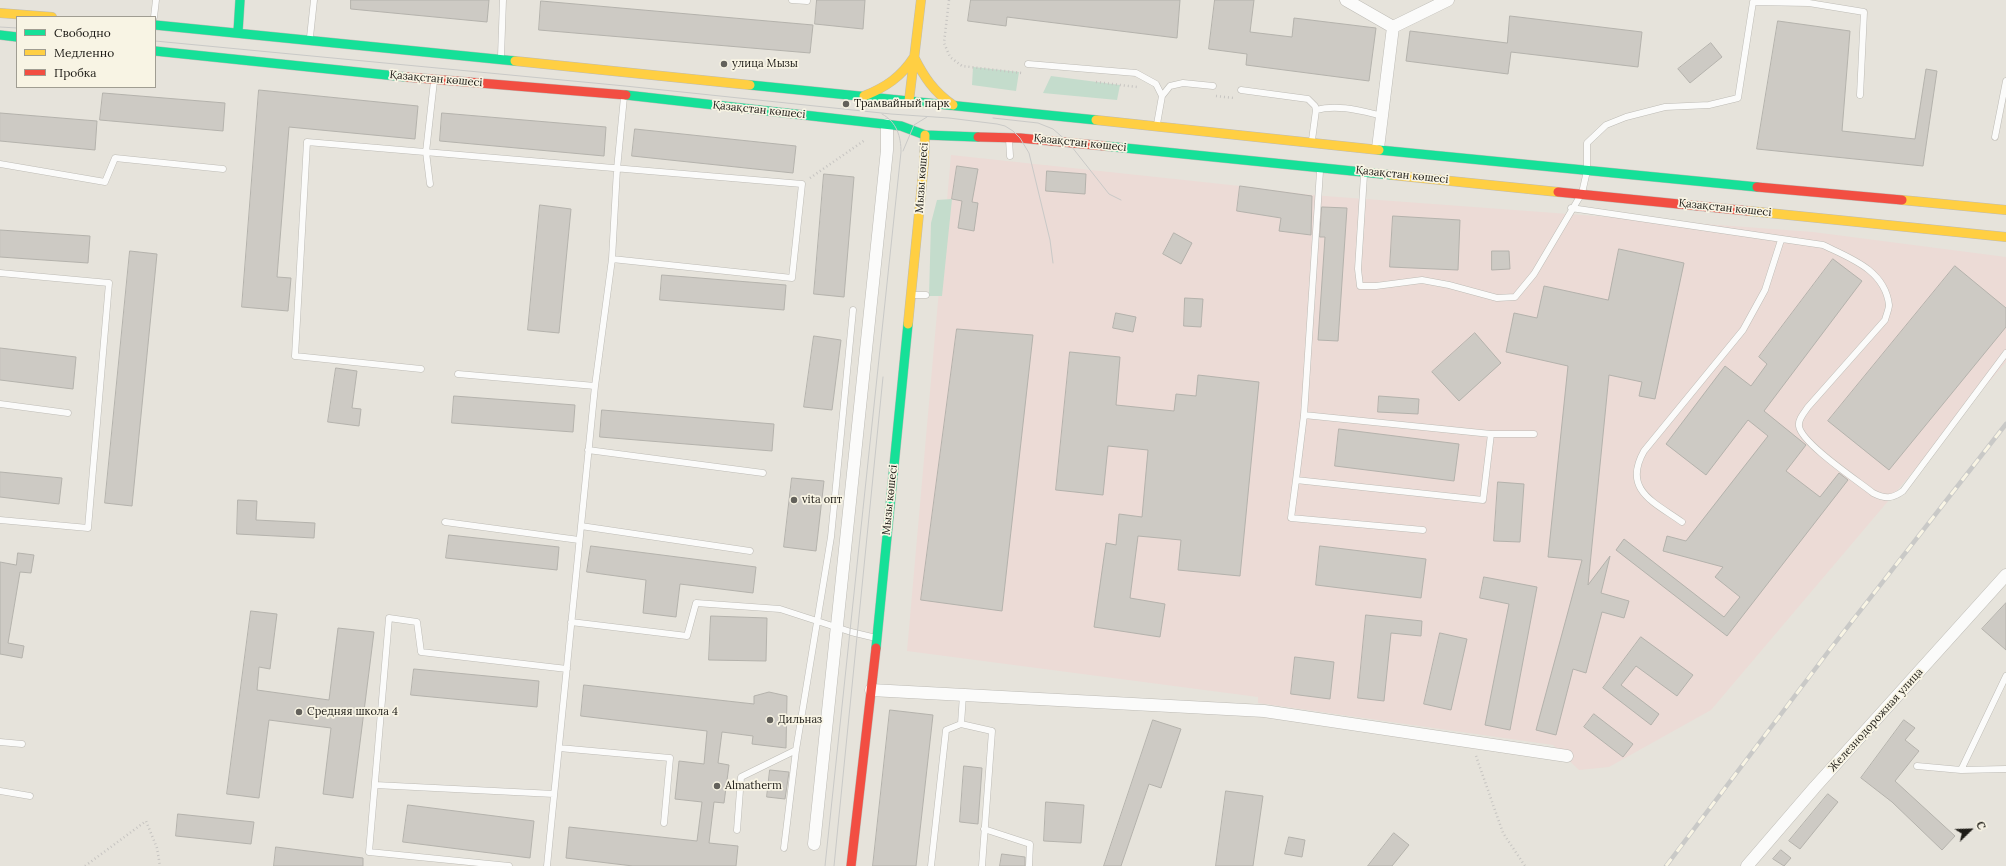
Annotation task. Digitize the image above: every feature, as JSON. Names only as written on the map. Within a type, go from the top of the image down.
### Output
[{"type":"main road","points":[[236,59],[240,0]]},
{"type":"main road","points":[[914,111],[909,101],[921,0]]},
{"type":"main road","points":[[0,13],[39,16]]},
{"type":"main road","points":[[156,25],[310,39],[1587,170],[2006,210]]},
{"type":"main road","points":[[0,36],[16,37]]},
{"type":"main road","name":"Қазақстан көшесі","points":[[156,51],[434,80],[625,88],[901,126],[925,134],[1009,137],[1320,167],[1368,166],[1582,193],[2006,237]]},
{"type":"main road","points":[[863,96],[892,83],[904,73],[914,57]]},
{"type":"main road","points":[[914,57],[926,83],[938,95],[954,106]]},
{"type":"main road","points":[[625,88],[627,72]]},
{"type":"main road","points":[[919,122],[925,134]]},
{"type":"main road","points":[[1153,151],[1156,126]]},
{"type":"main road","name":"Мызы көшесі","points":[[852,866],[911,295],[924,164],[925,134]]},
{"type":"main road","points":[[1368,166],[1378,148]]},
{"type":"street","points":[[1346,0],[1364,5],[1392,27]]},
{"type":"street","points":[[1392,27],[1448,0]]},
{"type":"street","points":[[1378,148],[1383,116],[1392,27]]},
{"type":"street","points":[[814,844],[887,150],[887,125]]},
{"type":"street","name":"Железнодорожная улица","points":[[1747,866],[1815,787],[2006,574]]},
{"type":"street","points":[[871,690],[1264,711],[1566,756]]},
{"type":"lane","points":[[154,16],[156,0]]},
{"type":"lane","points":[[310,39],[314,0]]},
{"type":"lane","points":[[501,59],[503,0]]},
{"type":"lane","points":[[792,0],[807,2]]},
{"type":"lane","points":[[1368,166],[1358,269],[1360,286],[1376,286],[1422,280],[1456,286],[1497,298],[1515,297],[1534,274],[1582,193],[1587,170],[1587,143],[1606,125],[1626,117],[1665,107],[1709,105],[1738,98],[1753,2],[1809,3],[1864,12],[1860,95]]},
{"type":"lane","points":[[1028,64],[1136,73],[1156,84],[1162,96]]},
{"type":"lane","points":[[430,184],[426,152],[434,80]]},
{"type":"lane","points":[[1995,137],[2006,81]]},
{"type":"lane","points":[[1156,126],[1162,96],[1170,86],[1183,83],[1213,86]]},
{"type":"lane","points":[[547,866],[588,450],[612,259],[617,169],[625,88]]},
{"type":"lane","points":[[1241,90],[1308,99],[1315,106],[1316,110],[1311,142]]},
{"type":"lane","points":[[1316,110],[1327,107],[1343,108],[1383,116]]},
{"type":"lane","points":[[1009,137],[1010,156]]},
{"type":"lane","points":[[421,369],[295,356],[307,142],[802,184],[792,278],[612,259]]},
{"type":"lane","points":[[0,164],[105,182],[115,158],[223,169]]},
{"type":"lane","points":[[1320,167],[1304,415],[1291,518],[1423,530]]},
{"type":"lane","points":[[1572,208],[1823,245],[1856,260],[1875,275],[1883,288],[1889,306],[1885,320],[1808,407],[1801,416],[1799,425],[1802,434],[1810,444],[1873,493],[1882,497],[1887,498],[1897,496],[1903,492],[2006,353]]},
{"type":"lane","points":[[1682,522],[1644,495],[1637,485],[1636,473],[1638,462],[1644,451],[1743,330],[1765,290],[1781,240]]},
{"type":"lane","points":[[0,273],[109,284],[88,528],[0,520]]},
{"type":"lane","points":[[911,295],[926,296]]},
{"type":"lane","points":[[784,848],[796,750],[831,537],[852,310]]},
{"type":"lane","points":[[458,374],[595,386]]},
{"type":"lane","points":[[0,404],[68,413]]},
{"type":"lane","points":[[1304,415],[1491,434],[1534,434]]},
{"type":"lane","points":[[1296,480],[1483,500],[1491,434]]},
{"type":"lane","points":[[588,450],[763,473]]},
{"type":"lane","points":[[445,522],[579,540]]},
{"type":"lane","points":[[581,526],[750,550]]},
{"type":"lane","points":[[571,622],[687,636],[696,603],[780,609],[876,638]]},
{"type":"lane","points":[[508,866],[369,852],[389,618],[417,622],[421,652],[566,669]]},
{"type":"lane","points":[[1961,770],[2006,676]]},
{"type":"lane","points":[[962,724],[963,695]]},
{"type":"lane","points":[[932,866],[946,730],[962,724],[992,730],[982,866]]},
{"type":"lane","points":[[0,742],[22,744]]},
{"type":"lane","points":[[558,748],[670,758],[664,824]]},
{"type":"lane","points":[[737,830],[741,777],[796,750]]},
{"type":"lane","points":[[1917,766],[1961,770],[2006,769]]},
{"type":"lane","points":[[375,784],[554,794]]},
{"type":"lane","points":[[0,791],[30,796]]},
{"type":"lane","points":[[984,830],[1030,844],[1029,866]]},
{"type":"path","points":[[802,184],[887,125]]},
{"type":"path","points":[[1471,741],[1503,833],[1525,866]]},
{"type":"path","points":[[85,866],[146,821],[157,848],[160,866]]},
{"type":"shaded area","points":[[951,155],[1311,195],[1813,232],[2006,257],[2006,362],[1711,710],[1609,767],[1579,770],[1553,745],[1258,703],[1258,697],[907,651]]},
{"type":"green space","points":[[973,67],[1019,72],[1016,91],[972,85]]},
{"type":"green space","points":[[1051,76],[1120,85],[1117,100],[1043,93]]},
{"type":"green space","points":[[952,199],[942,296],[929,296],[931,223],[937,200]]},
{"type":"building","points":[[351,0],[489,0],[487,22],[351,9]]},
{"type":"building","points":[[817,0],[865,0],[863,29],[815,24]]},
{"type":"building","points":[[971,0],[1180,0],[1177,38],[1007,17],[1006,26],[968,21]]},
{"type":"building","points":[[1215,0],[1254,0],[1250,32],[1292,37],[1294,18],[1376,28],[1369,81],[1246,65],[1247,54],[1209,49]]},
{"type":"building","points":[[541,1],[813,25],[810,53],[539,30]]},
{"type":"building","points":[[1510,16],[1642,32],[1638,67],[1511,52],[1508,74],[1406,61],[1410,31],[1507,43]]},
{"type":"building","points":[[1778,21],[1850,31],[1842,131],[1915,139],[1926,69],[1937,71],[1923,166],[1757,149]]},
{"type":"building","points":[[1711,43],[1722,57],[1690,83],[1678,69]]},
{"type":"building","points":[[259,90],[418,106],[415,139],[289,127],[277,277],[291,278],[288,311],[242,307]]},
{"type":"building","points":[[103,93],[225,103],[223,131],[100,120]]},
{"type":"building","points":[[0,113],[97,121],[95,150],[0,141]]},
{"type":"building","points":[[442,113],[606,127],[604,156],[440,141]]},
{"type":"building","points":[[635,129],[796,146],[793,173],[632,156]]},
{"type":"building","points":[[957,166],[978,169],[972,202],[978,203],[974,231],[958,228],[962,201],[952,199]]},
{"type":"building","points":[[1047,171],[1086,174],[1085,194],[1046,191]]},
{"type":"building","points":[[824,174],[854,177],[844,297],[814,294]]},
{"type":"building","points":[[1240,186],[1312,196],[1311,235],[1279,231],[1281,218],[1237,211]]},
{"type":"building","points":[[540,205],[571,209],[559,333],[528,330]]},
{"type":"building","points":[[1322,207],[1347,208],[1338,341],[1318,340],[1325,237],[1320,237]]},
{"type":"building","points":[[1393,216],[1460,220],[1458,270],[1390,267]]},
{"type":"building","points":[[0,230],[90,236],[88,263],[0,257]]},
{"type":"building","points":[[1174,233],[1192,243],[1181,264],[1163,254]]},
{"type":"building","points":[[1619,249],[1684,263],[1655,399],[1639,396],[1642,382],[1609,375],[1588,585],[1610,556],[1601,593],[1629,601],[1624,618],[1602,612],[1586,673],[1573,669],[1556,735],[1536,730],[1582,560],[1548,557],[1568,366],[1506,352],[1514,313],[1537,318],[1544,286],[1608,300]]},
{"type":"building","points":[[130,251],[157,254],[132,506],[105,503]]},
{"type":"building","points":[[1492,251],[1509,251],[1510,269],[1492,270]]},
{"type":"building","points":[[1833,259],[1862,281],[1764,411],[1806,445],[1786,471],[1820,497],[1839,473],[1848,480],[1727,636],[1616,550],[1624,539],[1724,617],[1740,597],[1715,577],[1723,567],[1663,551],[1667,536],[1686,541],[1768,436],[1748,420],[1706,475],[1666,444],[1725,366],[1751,386],[1767,364],[1759,357]]},
{"type":"building","points":[[1955,266],[2006,308],[2006,327],[1889,470],[1828,421]]},
{"type":"building","points":[[662,275],[786,285],[784,310],[660,300]]},
{"type":"building","points":[[1185,298],[1203,299],[1201,327],[1184,326]]},
{"type":"building","points":[[1116,313],[1136,317],[1133,332],[1113,328]]},
{"type":"building","points":[[957,329],[1033,335],[1002,611],[921,600]]},
{"type":"building","points":[[1475,333],[1501,363],[1459,401],[1432,372]]},
{"type":"building","points":[[814,336],[841,340],[832,410],[804,407]]},
{"type":"building","points":[[0,348],[76,357],[73,389],[0,380]]},
{"type":"building","points":[[1070,352],[1120,357],[1116,405],[1174,411],[1176,394],[1196,396],[1198,375],[1259,382],[1240,576],[1178,570],[1181,540],[1138,536],[1130,598],[1165,604],[1160,637],[1094,627],[1106,543],[1116,545],[1119,514],[1142,517],[1148,450],[1108,446],[1103,495],[1056,490]]},
{"type":"building","points":[[336,368],[357,371],[352,408],[361,409],[359,426],[328,422]]},
{"type":"building","points":[[454,396],[575,405],[573,432],[452,423]]},
{"type":"building","points":[[1379,396],[1419,399],[1418,414],[1378,412]]},
{"type":"building","points":[[602,410],[774,424],[772,451],[600,437]]},
{"type":"building","points":[[1339,429],[1459,444],[1454,481],[1335,466]]},
{"type":"building","points":[[0,472],[62,478],[59,504],[0,497]]},
{"type":"building","points":[[792,478],[824,481],[816,551],[784,547]]},
{"type":"building","points":[[1498,482],[1524,484],[1520,542],[1494,541]]},
{"type":"building","points":[[238,500],[257,501],[256,520],[315,523],[314,538],[237,534]]},
{"type":"building","points":[[449,535],[559,547],[557,570],[446,558]]},
{"type":"building","points":[[591,546],[756,567],[753,593],[680,584],[676,617],[643,613],[646,580],[587,572]]},
{"type":"building","points":[[1320,546],[1426,559],[1421,598],[1316,585]]},
{"type":"building","points":[[18,553],[34,555],[31,573],[20,572],[8,643],[24,646],[22,658],[0,654],[0,562],[16,565]]},
{"type":"building","points":[[1484,577],[1537,587],[1510,730],[1485,725],[1509,604],[1480,598]]},
{"type":"building","points":[[2006,603],[2006,650],[1982,629]]},
{"type":"building","points":[[251,611],[277,614],[270,669],[259,667],[257,690],[329,700],[338,628],[374,632],[353,798],[323,794],[331,728],[269,720],[259,798],[227,794]]},
{"type":"building","points":[[1366,615],[1422,621],[1421,636],[1391,633],[1384,701],[1358,698]]},
{"type":"building","points":[[711,616],[767,618],[766,661],[709,660]]},
{"type":"building","points":[[1440,633],[1467,639],[1451,710],[1424,704]]},
{"type":"building","points":[[1641,637],[1693,675],[1677,696],[1636,666],[1621,685],[1659,714],[1651,725],[1603,688]]},
{"type":"building","points":[[1295,657],[1334,662],[1330,699],[1291,694]]},
{"type":"building","points":[[414,669],[539,681],[537,707],[411,695]]},
{"type":"building","points":[[584,685],[754,704],[754,696],[769,692],[787,696],[786,748],[752,744],[753,736],[722,732],[718,763],[729,765],[724,803],[714,802],[709,843],[738,846],[736,866],[633,866],[566,858],[569,827],[697,841],[702,802],[675,799],[679,761],[704,764],[707,731],[581,716]]},
{"type":"building","points":[[890,710],[933,715],[916,866],[873,866]]},
{"type":"building","points":[[1594,714],[1633,744],[1623,757],[1584,727]]},
{"type":"building","points":[[1153,720],[1181,729],[1161,788],[1149,784],[1121,866],[1104,866]]},
{"type":"building","points":[[1904,720],[1915,728],[1905,740],[1919,751],[1895,781],[1955,836],[1942,850],[1892,802],[1861,778]]},
{"type":"building","points":[[964,766],[982,768],[978,824],[960,822]]},
{"type":"building","points":[[770,770],[789,772],[785,799],[767,797]]},
{"type":"building","points":[[1226,791],[1263,796],[1253,866],[1216,866]]},
{"type":"building","points":[[1828,794],[1838,802],[1800,849],[1789,841]]},
{"type":"building","points":[[1046,802],[1084,805],[1081,843],[1044,841]]},
{"type":"building","points":[[408,805],[534,821],[530,858],[403,842]]},
{"type":"building","points":[[178,814],[254,822],[251,844],[176,836]]},
{"type":"building","points":[[1394,833],[1409,845],[1392,866],[1368,866]]},
{"type":"building","points":[[1289,837],[1305,840],[1302,857],[1285,854]]},
{"type":"building","points":[[276,847],[363,858],[363,866],[274,866]]},
{"type":"building","points":[[1781,850],[1791,858],[1784,866],[1773,859]]},
{"type":"building","points":[[1002,854],[1025,857],[1025,866],[1000,866]]},
{"type":"tram line","points":[[0,27],[16,28]]},
{"type":"tram line","points":[[156,41],[625,86],[997,124],[1005,126],[1013,131],[1020,138],[1029,153],[1050,240],[1053,263]]},
{"type":"tram line","points":[[825,866],[901,152],[897,130],[891,121],[882,114]]},
{"type":"tram line","points":[[903,151],[914,125],[927,117]]},
{"type":"tram line","points":[[993,118],[1038,123],[1053,129],[1068,142],[1109,194],[1121,200]]},
{"type":"tram line","points":[[834,866],[883,377]]},
{"type":"railway","points":[[1666,866],[1828,652],[2006,424]]},
{"type":"traffic: fast","points":[[238,32],[240,0]]},
{"type":"traffic: fast","points":[[156,25],[515,61]]},
{"type":"traffic: fast","points":[[0,35],[16,37]]},
{"type":"traffic: fast","points":[[156,51],[406,77]]},
{"type":"traffic: fast","points":[[750,85],[1096,120]]},
{"type":"traffic: fast","points":[[626,95],[901,126],[925,135],[978,137]]},
{"type":"traffic: fast","points":[[1105,146],[1392,175]]},
{"type":"traffic: fast","points":[[1379,150],[1757,187]]},
{"type":"traffic: fast","points":[[876,648],[908,324]]},
{"type":"traffic: slow","points":[[909,101],[921,0]]},
{"type":"traffic: slow","points":[[0,13],[39,16]]},
{"type":"traffic: slow","points":[[914,57],[930,84],[940,95],[953,105]]},
{"type":"traffic: slow","points":[[864,96],[892,81],[904,70],[914,57]]},
{"type":"traffic: slow","points":[[515,61],[750,85]]},
{"type":"traffic: slow","points":[[1096,120],[1379,150]]},
{"type":"traffic: slow","points":[[908,324],[924,163],[925,135]]},
{"type":"traffic: slow","points":[[1392,175],[1558,192]]},
{"type":"traffic: slow","points":[[1902,200],[2006,210]]},
{"type":"traffic: slow","points":[[1749,211],[2006,237]]},
{"type":"traffic: jam","points":[[406,77],[626,95]]},
{"type":"traffic: jam","points":[[978,137],[1020,138],[1105,146]]},
{"type":"traffic: jam","points":[[1757,187],[1902,200]]},
{"type":"traffic: jam","points":[[1558,192],[1749,211]]},
{"type":"traffic: jam","points":[[851,866],[876,648]]},
{"type":"place","name":"улица Мызы","points":[[724,64]]},
{"type":"place","name":"Трамвайный парк","points":[[846,104]]},
{"type":"place","name":"vita опт","points":[[794,500]]},
{"type":"place","name":"Средняя школа 4","points":[[299,712]]},
{"type":"place","name":"Дильназ","points":[[770,720]]},
{"type":"place","name":"Almatherm","points":[[717,786]]}]
